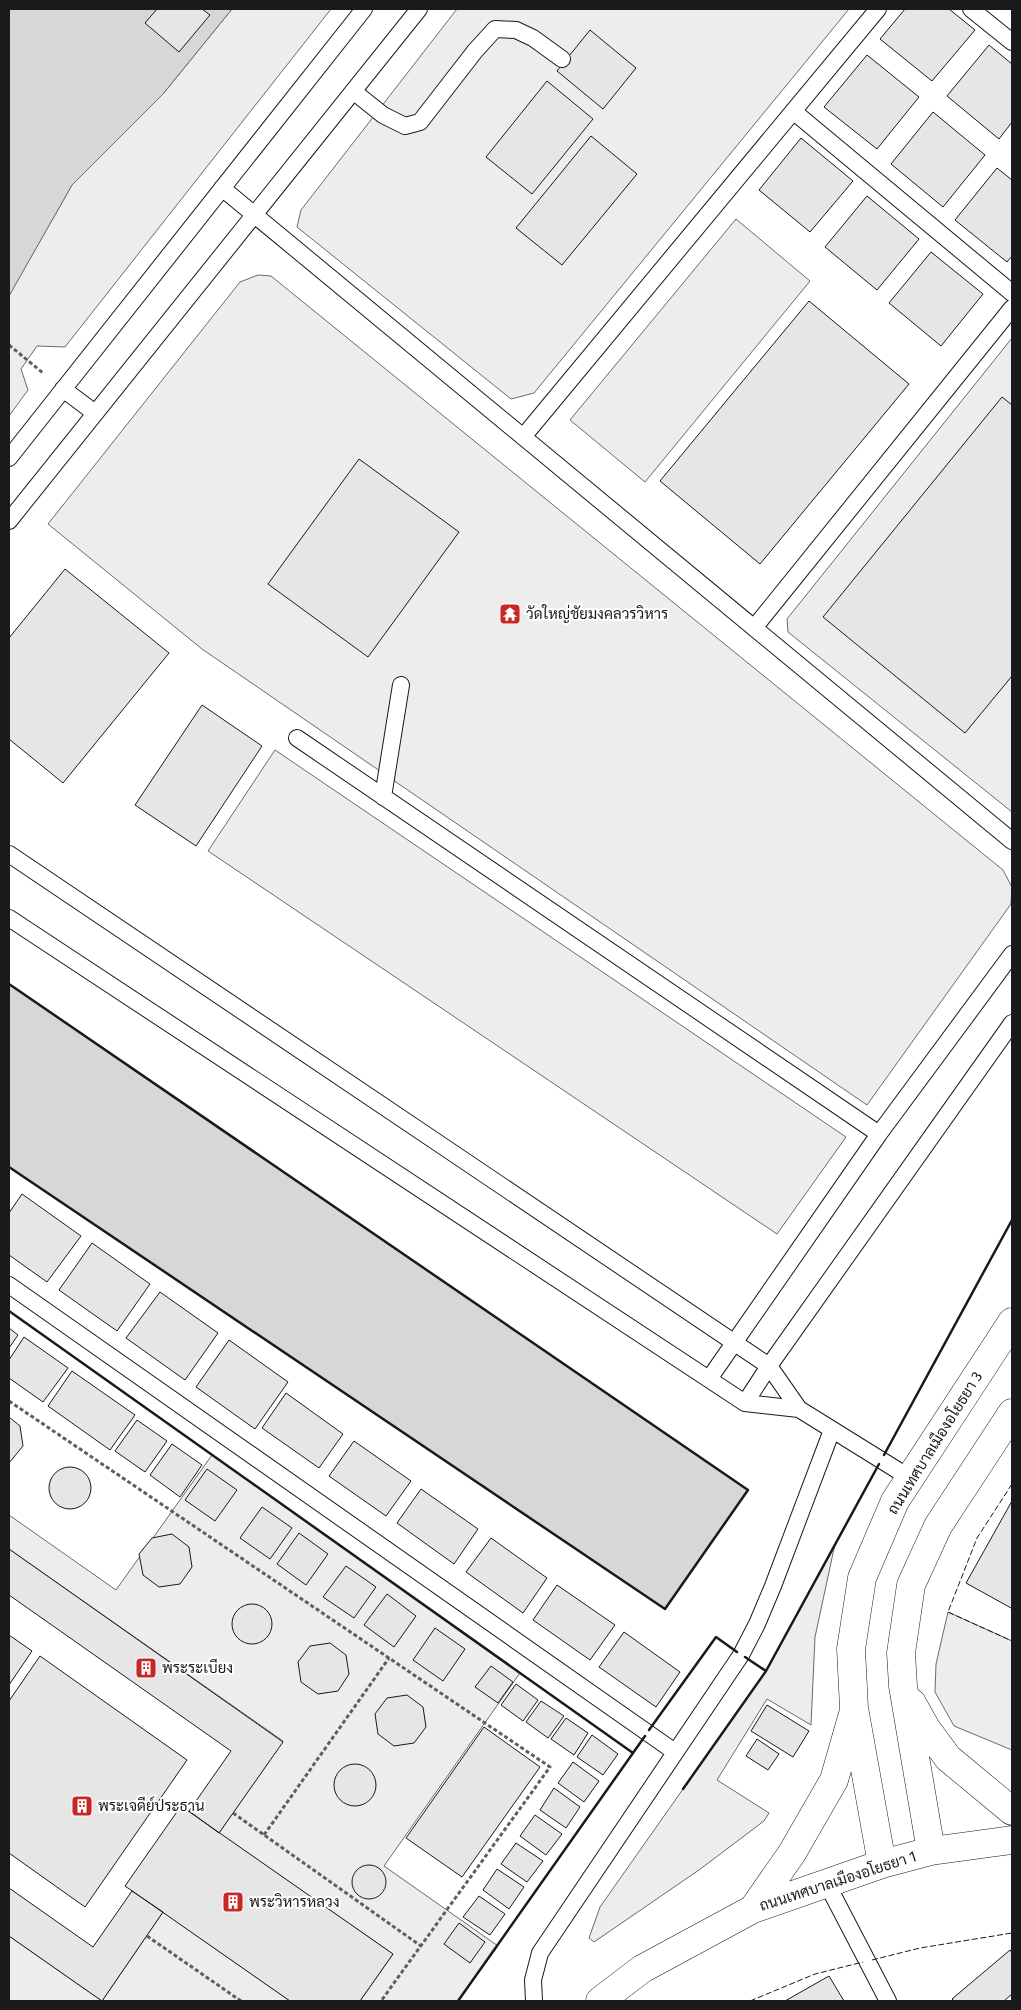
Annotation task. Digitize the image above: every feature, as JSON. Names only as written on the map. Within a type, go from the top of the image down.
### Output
[{"type":"street","name":"ถนนเทศบาลเมืองอโยธยา 3","points":[[882,1864],[854,1708],[851,1649],[862,1578],[895,1501],[1012,1322]]},
{"type":"street","points":[[931,1851],[903,1686],[901,1654],[911,1586],[938,1526],[1010,1423]]},
{"type":"street","points":[[903,1686],[926,1728],[948,1758],[1012,1811]]},
{"type":"street","points":[[753,1909],[792,1853],[834,1780],[854,1708]]},
{"type":"street","name":"ถนนเทศบาลเมืองอโยธยา 1","points":[[600,2001],[642,1969],[753,1909],[882,1864],[931,1851],[1012,1840]]},
{"type":"lane","points":[[9,458],[364,9]]},
{"type":"lane","points":[[9,521],[419,9]]},
{"type":"lane","points":[[523,436],[878,9]]},
{"type":"lane","points":[[971,9],[1012,42]]},
{"type":"lane","points":[[353,91],[383,115],[405,126],[420,122],[475,51],[495,29],[516,30],[533,38],[562,59]]},
{"type":"lane","points":[[793,111],[1012,293]]},
{"type":"lane","points":[[222,188],[1012,841]]},
{"type":"lane","points":[[754,628],[1012,308]]},
{"type":"lane","points":[[63,389],[95,413]]},
{"type":"lane","points":[[383,797],[401,684]]},
{"type":"lane","points":[[297,738],[879,1134]]},
{"type":"lane","points":[[9,854],[769,1366],[799,1408],[910,1478]]},
{"type":"lane","points":[[9,918],[745,1403],[799,1408]]},
{"type":"lane","points":[[709,1379],[879,1134],[1012,954]]},
{"type":"lane","points":[[745,1403],[769,1366],[1012,1023]]},
{"type":"lane","points":[[9,1285],[675,1752]]},
{"type":"lane","points":[[534,2001],[533,1980],[540,1953],[741,1655],[757,1624],[832,1430]]},
{"type":"lane","points":[[826,1882],[888,2001]]},
{"type":"path","points":[[9,345],[63,389]]},
{"type":"path","points":[[9,1401],[550,1767],[381,2001]]},
{"type":"path","points":[[264,1835],[389,1658]]},
{"type":"path","points":[[233,1814],[421,1946]]},
{"type":"path","points":[[147,1936],[241,2001]]},
{"type":"shaded area","points":[[9,9],[232,9],[163,94],[72,185],[9,296]]},
{"type":"shaded area","points":[[232,9],[331,9],[65,347],[37,346],[21,369],[28,390],[9,416],[9,296],[12,290],[72,185],[163,94]]},
{"type":"shaded area","points":[[457,9],[849,9],[534,393],[511,399],[297,227],[301,210]]},
{"type":"shaded area","points":[[736,219],[810,281],[645,482],[570,420]]},
{"type":"shaded area","points":[[258,275],[271,276],[1003,870],[1012,887],[1011,904],[867,1105],[202,649],[48,524],[240,282]]},
{"type":"shaded area","points":[[1012,338],[1012,812],[788,632],[787,619]]},
{"type":"shaded area","points":[[275,750],[846,1137],[777,1234],[208,851]]},
{"type":"shaded area","points":[[9,984],[748,1490],[665,1609],[9,1167]]},
{"type":"shaded area","points":[[212,1455],[520,1673],[384,1866],[498,1946],[458,2001],[360,2001],[393,1954],[219,1833],[283,1741],[9,1549],[9,1515],[116,1590]]},
{"type":"shaded area","points":[[835,1544],[815,1637],[811,1725],[767,1699],[717,1780],[769,1813],[764,1821],[699,1870],[594,1942],[589,1938],[600,1907],[766,1671]]},
{"type":"shaded area","points":[[948,1612],[1012,1641],[1012,1750],[954,1726],[935,1692],[936,1664]]},
{"type":"shaded area","points":[[163,1912],[290,2001],[102,2001]]},
{"type":"shaded area","points":[[9,1936],[102,2001],[9,2001]]},
{"type":"building","points":[[157,9],[202,9],[210,15],[179,52],[145,23]]},
{"type":"building","points":[[905,9],[949,9],[975,30],[932,81],[880,39]]},
{"type":"building","points":[[590,30],[636,68],[603,109],[557,71]]},
{"type":"building","points":[[989,45],[1012,64],[1012,122],[999,139],[947,96]]},
{"type":"building","points":[[867,55],[919,97],[877,149],[824,107]]},
{"type":"building","points":[[547,81],[593,119],[532,194],[486,157]]},
{"type":"building","points":[[933,112],[985,155],[943,207],[891,164]]},
{"type":"building","points":[[591,136],[637,174],[562,265],[516,228]]},
{"type":"building","points":[[801,138],[853,181],[810,232],[759,190]]},
{"type":"building","points":[[997,168],[1012,180],[1012,256],[1007,262],[955,220]]},
{"type":"building","points":[[867,196],[919,239],[877,290],[825,247]]},
{"type":"building","points":[[931,252],[983,294],[941,346],[889,303]]},
{"type":"building","points":[[809,301],[909,384],[760,564],[660,481]]},
{"type":"building","points":[[1002,397],[1012,405],[1012,676],[965,733],[823,617]]},
{"type":"building","points":[[359,459],[459,532],[368,657],[268,584]]},
{"type":"building","points":[[65,569],[169,653],[63,783],[9,739],[9,638]]},
{"type":"building","points":[[202,705],[262,746],[196,846],[135,805]]},
{"type":"building","points":[[22,1194],[81,1236],[47,1282],[9,1255],[9,1213]]},
{"type":"building","points":[[92,1243],[150,1284],[117,1331],[59,1290]]},
{"type":"building","points":[[160,1292],[218,1333],[185,1380],[126,1338]]},
{"type":"building","points":[[9,1328],[18,1335],[9,1348]]},
{"type":"building","points":[[24,1337],[68,1368],[43,1402],[9,1378],[9,1360]]},
{"type":"building","points":[[229,1340],[288,1382],[255,1429],[196,1387]]},
{"type":"building","points":[[72,1371],[135,1415],[110,1450],[48,1406]]},
{"type":"building","points":[[286,1393],[343,1434],[319,1468],[262,1428]]},
{"type":"building","points":[[9,1417],[20,1426],[23,1446],[9,1463]]},
{"type":"building","points":[[137,1420],[167,1441],[145,1472],[115,1451]]},
{"type":"building","points":[[354,1441],[411,1481],[386,1516],[329,1476]]},
{"type":"building","points":[[172,1444],[202,1465],[180,1497],[150,1475]]},
{"type":"building","points":[[70,1467],[85,1473],[91,1488],[85,1503],[70,1509],[55,1503],[49,1488],[55,1473]]},
{"type":"building","points":[[207,1469],[237,1490],[215,1521],[185,1500]]},
{"type":"building","points":[[421,1489],[478,1529],[454,1564],[397,1523]]},
{"type":"building","points":[[1012,1501],[1012,1607],[1011,1608],[966,1583]]},
{"type":"building","points":[[262,1507],[292,1528],[270,1559],[240,1538]]},
{"type":"building","points":[[299,1533],[328,1554],[306,1585],[277,1564]]},
{"type":"building","points":[[172,1534],[189,1547],[192,1567],[180,1584],[159,1587],[143,1575],[139,1554],[152,1538]]},
{"type":"building","points":[[491,1538],[547,1578],[523,1613],[466,1572]]},
{"type":"building","name":"พระระเบียง","points":[[9,1549],[283,1742],[219,1833],[189,1811],[231,1751],[9,1595]]},
{"type":"building","points":[[346,1566],[376,1587],[354,1618],[323,1597]]},
{"type":"building","points":[[557,1585],[615,1625],[590,1660],[533,1620]]},
{"type":"building","points":[[387,1594],[416,1616],[394,1647],[364,1625]]},
{"type":"building","points":[[252,1604],[266,1610],[272,1624],[266,1638],[252,1644],[238,1638],[232,1624],[238,1610]]},
{"type":"building","points":[[435,1628],[465,1649],[443,1681],[413,1660]]},
{"type":"building","points":[[624,1632],[680,1672],[656,1707],[599,1667]]},
{"type":"building","points":[[9,1635],[32,1651],[9,1685]]},
{"type":"building","points":[[330,1643],[346,1655],[349,1674],[338,1691],[318,1694],[301,1682],[298,1662],[310,1646]]},
{"type":"building","name":"พระเจดีย์ประธาน","points":[[40,1656],[187,1760],[85,1907],[9,1853],[9,1701]]},
{"type":"building","points":[[491,1666],[513,1682],[498,1703],[475,1687]]},
{"type":"building","points":[[516,1684],[538,1700],[523,1721],[501,1705]]},
{"type":"building","points":[[407,1695],[423,1707],[426,1727],[414,1743],[394,1746],[378,1734],[375,1714],[387,1698]]},
{"type":"building","points":[[541,1701],[564,1716],[548,1738],[526,1722]]},
{"type":"building","points":[[767,1705],[809,1731],[793,1757],[751,1731]]},
{"type":"building","points":[[566,1718],[588,1733],[574,1755],[551,1739]]},
{"type":"building","points":[[484,1727],[540,1767],[462,1877],[406,1838]]},
{"type":"building","points":[[592,1735],[618,1754],[603,1775],[577,1757]]},
{"type":"building","points":[[757,1739],[779,1754],[768,1770],[746,1756]]},
{"type":"building","points":[[573,1762],[599,1781],[584,1802],[558,1783]]},
{"type":"building","points":[[355,1764],[370,1770],[376,1785],[370,1800],[355,1806],[340,1800],[334,1785],[340,1770]]},
{"type":"building","points":[[554,1788],[580,1807],[566,1828],[540,1810]]},
{"type":"building","name":"พระวิหารหลวง","points":[[181,1806],[393,1954],[360,2001],[290,2001],[125,1886]]},
{"type":"building","points":[[535,1815],[562,1834],[546,1855],[520,1836]]},
{"type":"building","points":[[516,1843],[543,1861],[527,1882],[501,1864]]},
{"type":"building","points":[[369,1865],[381,1870],[386,1882],[381,1894],[369,1899],[357,1894],[352,1882],[357,1870]]},
{"type":"building","points":[[497,1869],[524,1887],[509,1909],[483,1890]]},
{"type":"building","points":[[9,1888],[93,1947],[132,1891],[163,1912],[102,2001],[9,1936]]},
{"type":"building","points":[[479,1896],[505,1914],[490,1935],[463,1917]]},
{"type":"building","points":[[459,1923],[485,1942],[470,1963],[444,1944]]},
{"type":"building","points":[[1010,1950],[1012,1953],[1012,1994],[1004,2001],[954,2001],[952,1999]]},
{"type":"building","points":[[829,1976],[844,2001],[785,2001]]},
{"type":"fence","points":[[1012,1484],[977,1538],[948,1612],[1012,1641]]},
{"type":"fence","points":[[872,1960],[920,1948],[1012,1933]]},
{"type":"fence","points":[[750,2001],[815,1974],[863,1962]]},
{"type":"wall","points":[[9,984],[748,1490],[665,1609],[9,1167]]},
{"type":"wall","points":[[884,1455],[1012,1220]]},
{"type":"wall","points":[[9,1311],[633,1753],[458,2001]]},
{"type":"wall","points":[[683,1789],[766,1671],[879,1464]]},
{"type":"wall","points":[[649,1730],[716,1637],[737,1652]]},
{"type":"wall","points":[[745,1657],[766,1671]]},
{"type":"wall","points":[[633,1753],[645,1736]]},
{"type":"place","name":"วัดใหญ่ชัยมงคลวรวิหาร","points":[[510,614]]},
{"type":"place","name":"พระระเบียง","points":[[146,1668]]},
{"type":"place","name":"พระเจดีย์ประธาน","points":[[82,1806]]},
{"type":"place","name":"พระวิหารหลวง","points":[[233,1902]]}]
